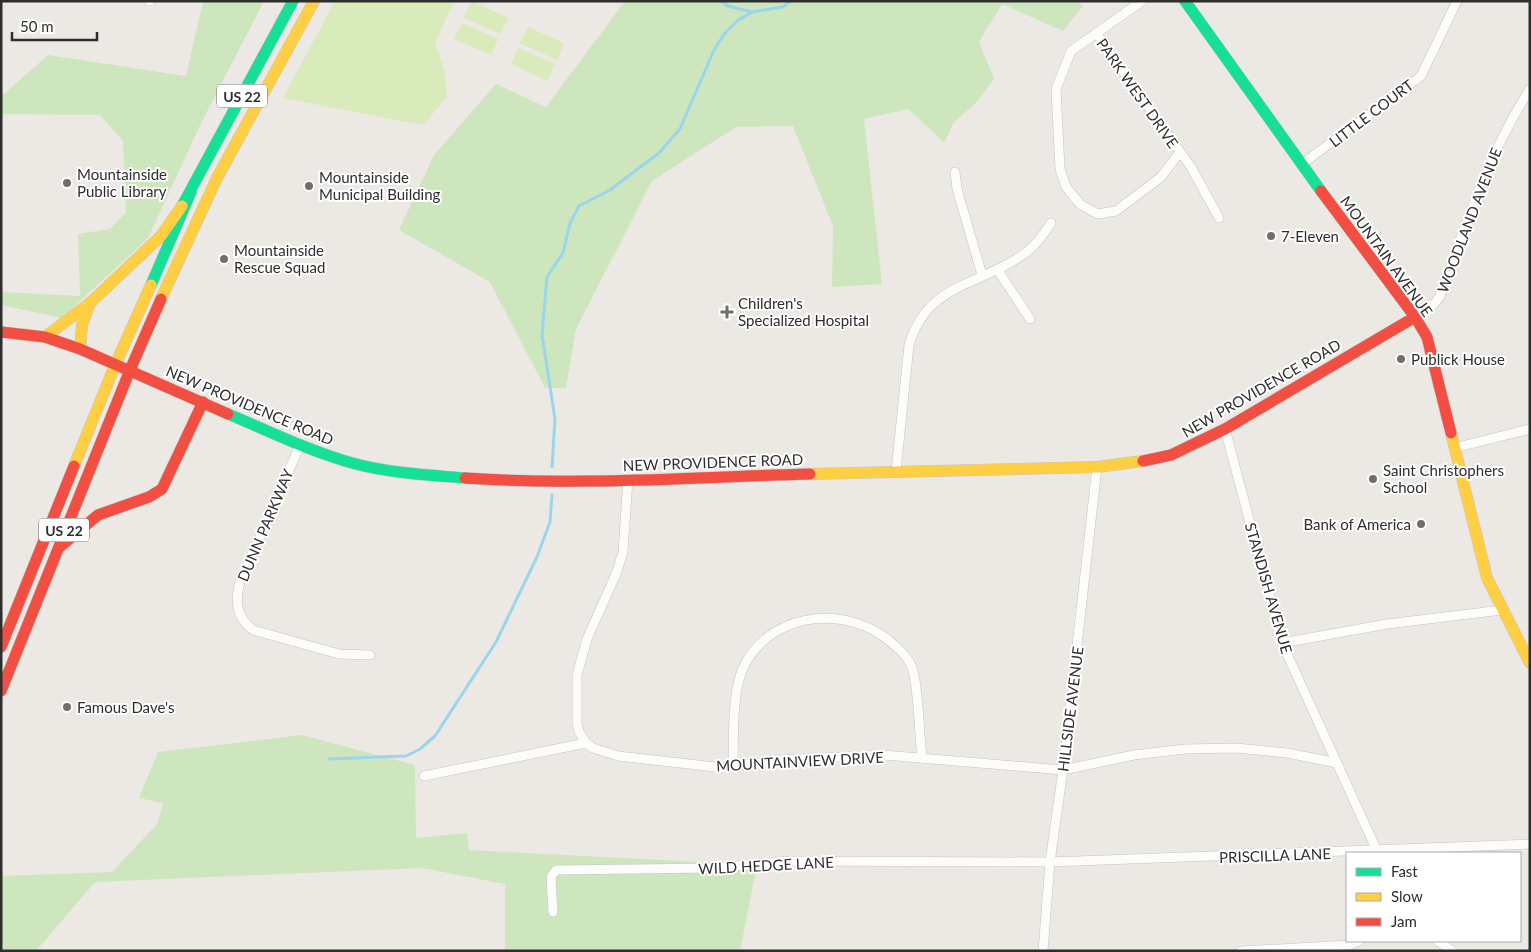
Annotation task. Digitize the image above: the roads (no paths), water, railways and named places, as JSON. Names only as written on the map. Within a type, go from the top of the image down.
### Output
[{"type":"main road","name":"US 22","points":[[1,647],[116,363],[182,217],[191,192],[293,1]]},
{"type":"main road","name":"US 22","points":[[1,690],[61,546],[63,532],[130,370],[197,218],[314,1]]},
{"type":"main road","name":"MOUNTAIN AVENUE","points":[[1185,1],[1415,317],[1427,337],[1484,567],[1502,610],[1530,664]]},
{"type":"main road","points":[[45,338],[140,258],[161,236],[191,192]]},
{"type":"main road","points":[[80,349],[83,320],[90,302]]},
{"type":"main road","name":"NEW PROVIDENCE ROAD","points":[[1,332],[45,338],[80,349],[116,363],[300,445],[353,463],[424,475],[513,481],[628,480],[896,471],[1097,467],[1141,462],[1171,455],[1225,429],[1315,374],[1415,317]]},
{"type":"main road","points":[[61,546],[86,524],[105,511],[150,497],[162,489],[203,402]]},
{"type":"street","name":"PARK WEST DRIVE","points":[[1142,1],[1071,51],[1056,89],[1060,169],[1066,187],[1081,205],[1098,214],[1116,211],[1161,177],[1180,152]]},
{"type":"street","name":"LITTLE COURT","points":[[1302,164],[1421,76],[1457,1]]},
{"type":"street","name":"PARK WEST DRIVE","points":[[1096,33],[1180,152],[1219,218]]},
{"type":"street","name":"WOODLAND AVENUE","points":[[1415,317],[1435,303],[1440,296],[1490,159],[1508,123],[1530,89]]},
{"type":"street","points":[[955,172],[957,189],[982,275]]},
{"type":"street","points":[[896,471],[909,344],[914,327],[922,314],[934,302],[1031,249],[1050,223]]},
{"type":"street","points":[[997,269],[1030,319]]},
{"type":"street","name":"STANDISH AVENUE","points":[[1225,429],[1282,643],[1378,852]]},
{"type":"street","points":[[1454,448],[1530,429]]},
{"type":"street","name":"DUNN PARKWAY","points":[[300,445],[239,585],[236,596],[237,608],[246,625],[253,630],[340,654],[370,655]]},
{"type":"street","name":"HILLSIDE AVENUE","points":[[1043,951],[1050,862],[1063,770],[1097,467]]},
{"type":"street","points":[[424,776],[586,743],[579,732],[577,723],[577,675],[587,639],[624,552],[628,480]]},
{"type":"street","points":[[1282,643],[1387,624],[1502,610]]},
{"type":"street","points":[[732,766],[738,679],[746,662],[757,647],[771,634],[787,625],[814,618],[844,619],[863,624],[881,634],[903,654],[913,670],[922,758]]},
{"type":"street","name":"MOUNTAINVIEW DRIVE","points":[[586,743],[593,748],[618,756],[691,766],[732,766],[781,760],[884,755],[1063,770],[1134,755],[1185,749],[1236,748],[1278,752],[1337,763]]},
{"type":"street","name":"PRISCILLA LANE","points":[[1378,852],[1530,844]]},
{"type":"street","name":"PRISCILLA LANE","points":[[1050,862],[1346,853]]},
{"type":"street","name":"WILD HEDGE LANE","points":[[553,912],[551,877],[556,870],[712,868],[789,861],[1050,862]]},
{"type":"street","points":[[1241,951],[1348,946],[1357,942]]},
{"type":"street","points":[[1439,942],[1452,951]]},
{"type":"waterway","points":[[721,1],[728,6],[752,12]]},
{"type":"waterway","points":[[552,467],[555,419],[542,335],[547,277],[563,253],[570,223],[579,206],[610,190],[659,153],[680,129],[714,50],[725,33],[737,21],[752,12],[783,7],[790,1]]},
{"type":"waterway","points":[[329,759],[406,756],[420,749],[435,736],[496,642],[537,557],[550,522],[552,495]]},
{"type":"place","name":"Mountainside Public Library","points":[[67,183]]},
{"type":"place","name":"Mountainside Municipal Building","points":[[309,186]]},
{"type":"place","name":"7-Eleven","points":[[1271,236]]},
{"type":"place","name":"Mountainside Rescue Squad","points":[[224,259]]},
{"type":"place","name":"Children's Specialized Hospital","points":[[727,312]]},
{"type":"place","name":"Publick House","points":[[1401,359]]},
{"type":"place","name":"Saint Christophers School","points":[[1373,479]]},
{"type":"place","name":"Bank of America","points":[[1421,524]]},
{"type":"place","name":"Famous Dave's","points":[[67,707]]}]
